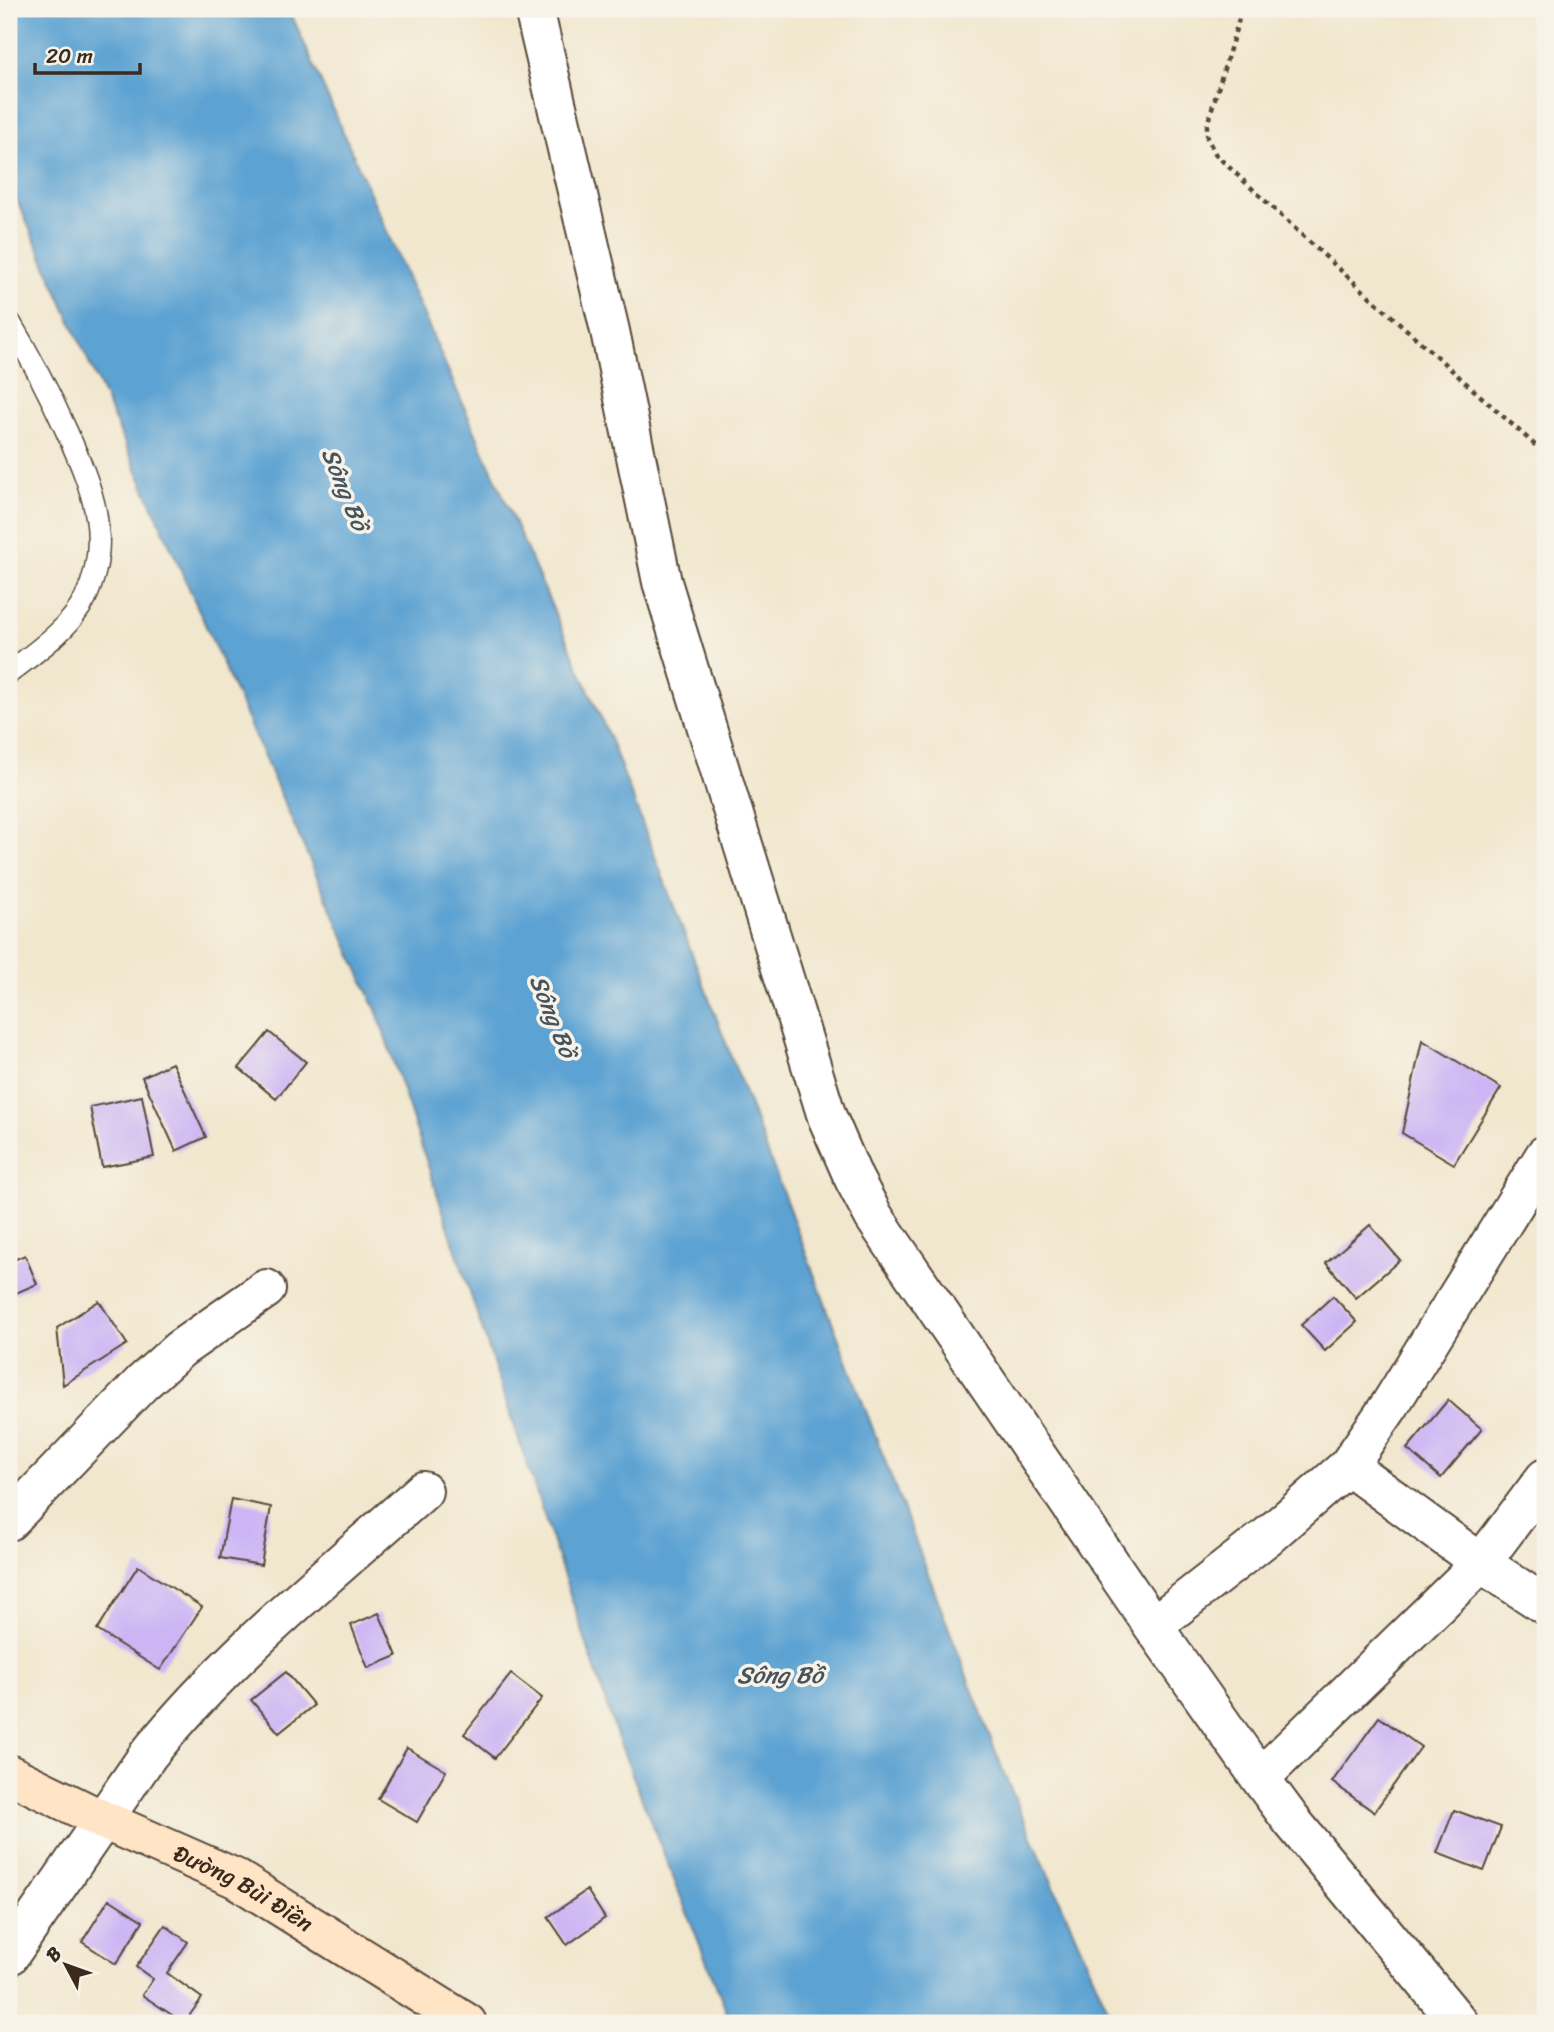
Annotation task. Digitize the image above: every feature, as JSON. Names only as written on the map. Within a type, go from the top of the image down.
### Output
[{"type":"street","points":[[534,9],[610,331],[662,582],[827,1117],[854,1179],[874,1217],[1259,1778],[1459,2023]]},
{"type":"street","points":[[1153,1626],[1268,1536],[1348,1466],[1390,1405],[1545,1155]]},
{"type":"street","points":[[9,1521],[142,1383],[205,1330],[266,1289]]},
{"type":"street","points":[[1348,1466],[1480,1563],[1545,1605]]},
{"type":"street","points":[[1259,1778],[1480,1563],[1545,1478]]},
{"type":"street","points":[[9,1956],[148,1755],[171,1726],[269,1629],[423,1490]]},
{"type":"street","name":"Đường Bùi Điền","points":[[9,1774],[103,1821],[235,1878],[467,2023]]},
{"type":"lane","points":[[9,321],[41,376],[84,470],[94,498],[98,544],[96,572],[74,615],[55,636],[9,673]]},
{"type":"path","points":[[1242,9],[1207,125],[1207,138],[1216,155],[1545,454]]},
{"type":"water","name":"Sông Bồ","points":[[9,9],[289,9],[611,741],[1005,1776],[1114,2023],[731,2023],[617,1736],[377,1012],[9,182]]},
{"type":"building","points":[[269,1032],[306,1062],[276,1099],[239,1068]]},
{"type":"building","points":[[1422,1040],[1501,1088],[1454,1164],[1402,1133]]},
{"type":"building","points":[[172,1063],[206,1137],[176,1151],[142,1077]]},
{"type":"building","points":[[142,1096],[154,1157],[102,1167],[90,1107]]},
{"type":"building","points":[[1370,1225],[1400,1260],[1356,1298],[1326,1263]]},
{"type":"building","points":[[25,1255],[37,1284],[9,1296],[9,1262]]},
{"type":"building","points":[[1333,1296],[1357,1322],[1325,1351],[1301,1325]]},
{"type":"building","points":[[99,1301],[127,1344],[63,1385],[57,1328]]},
{"type":"building","points":[[1448,1400],[1482,1429],[1441,1478],[1407,1449]]},
{"type":"building","points":[[231,1499],[271,1507],[261,1565],[220,1558]]},
{"type":"building","points":[[138,1566],[202,1607],[160,1670],[97,1630]]},
{"type":"building","points":[[379,1613],[397,1656],[368,1668],[351,1625]]},
{"type":"building","points":[[286,1672],[314,1705],[279,1733],[251,1700]]},
{"type":"building","points":[[511,1674],[542,1698],[495,1758],[464,1734]]},
{"type":"building","points":[[1379,1717],[1421,1747],[1374,1812],[1332,1782]]},
{"type":"building","points":[[407,1748],[446,1771],[417,1822],[378,1799]]},
{"type":"building","points":[[1454,1810],[1501,1827],[1484,1871],[1437,1853]]},
{"type":"building","points":[[587,1890],[605,1918],[567,1945],[548,1917]]},
{"type":"building","points":[[109,1899],[143,1921],[116,1964],[82,1942]]},
{"type":"building","points":[[165,1925],[188,1942],[167,1973],[202,1998],[184,2023],[142,1995],[153,1979],[136,1967]]}]
